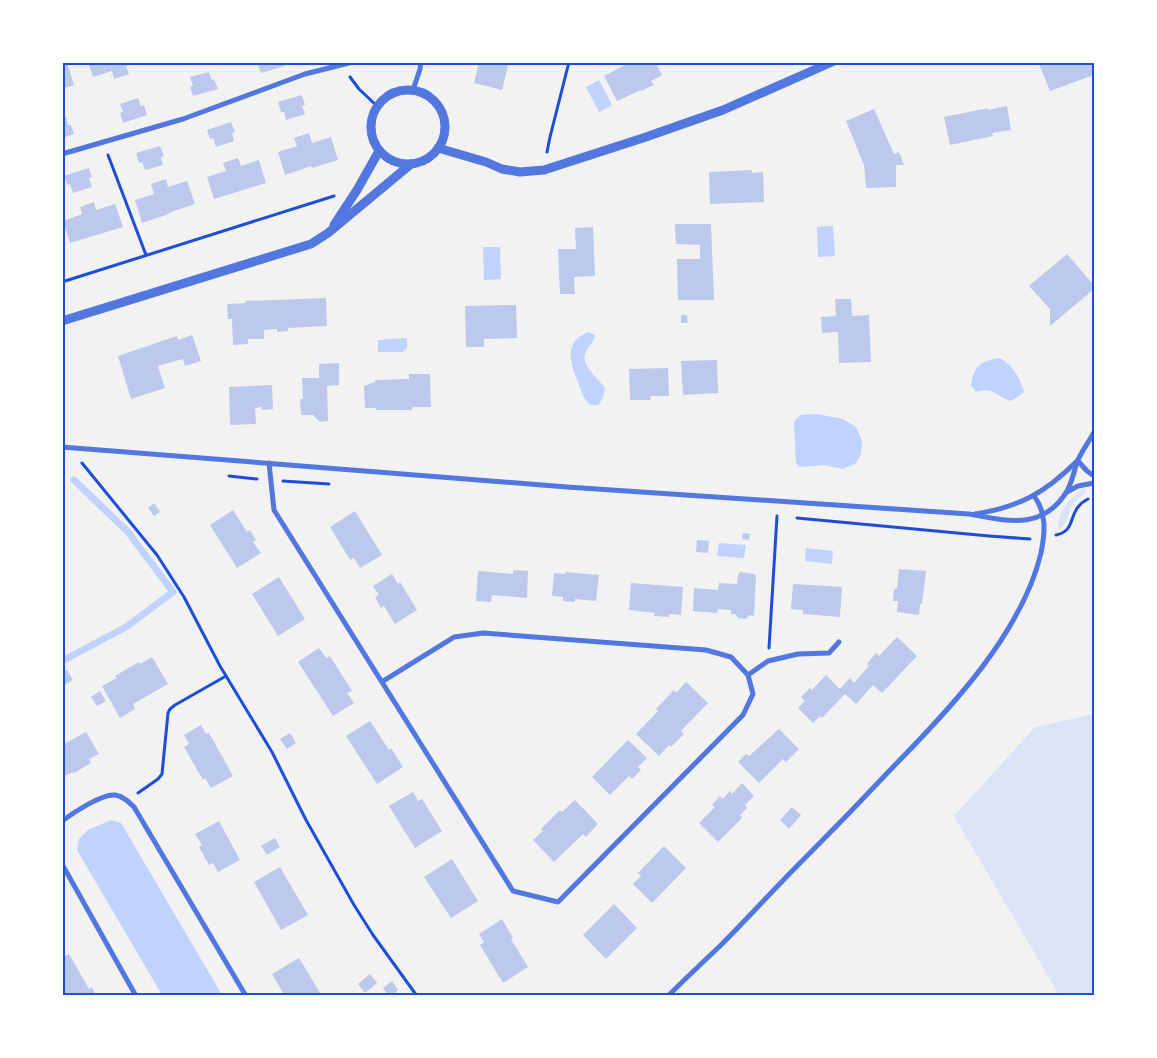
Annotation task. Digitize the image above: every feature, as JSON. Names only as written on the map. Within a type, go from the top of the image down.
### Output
[{"type":"street","points":[[62,154],[183,119],[304,74],[352,62]]},
{"type":"street","points":[[412,90],[422,62]]},
{"type":"street","points":[[438,148],[486,162],[502,169],[520,172],[544,170],[723,110],[832,62]]},
{"type":"street","points":[[403,89],[412,90],[421,92],[435,101],[445,122],[445,132],[438,148],[430,157],[421,162],[400,164],[387,158],[380,151],[373,141],[370,126],[372,114],[376,106],[385,96],[403,89]]},
{"type":"street","points":[[328,234],[358,190],[380,151]]},
{"type":"street","points":[[62,321],[311,244],[328,234],[411,164]]},
{"type":"street","points":[[62,447],[566,487],[969,514],[1010,520],[1030,520],[1043,516],[1058,503],[1066,492],[1078,460],[1094,432]]},
{"type":"street","points":[[1078,460],[1094,476]]},
{"type":"street","points":[[969,514],[1009,507],[1034,496],[1056,480],[1078,460]]},
{"type":"street","points":[[269,463],[274,510],[513,891],[558,902],[743,715],[753,694],[748,675],[731,657],[706,650],[483,632],[454,637],[382,681]]},
{"type":"street","points":[[1066,492],[1078,486],[1094,483]]},
{"type":"street","points":[[668,996],[944,714],[994,650],[1016,615],[1039,562],[1044,537],[1043,516],[1040,505],[1034,496]]},
{"type":"street","points":[[748,675],[768,661],[798,654],[828,653],[839,642]]},
{"type":"street","points":[[62,821],[83,807],[106,796],[114,795],[128,800],[134,807],[246,996]]},
{"type":"street","points":[[62,864],[136,996]]},
{"type":"path","points":[[544,170],[550,137],[569,62]]},
{"type":"path","points":[[344,64],[347,72],[359,89],[376,106]]},
{"type":"path","points":[[104,142],[146,255]]},
{"type":"path","points":[[62,282],[334,196]]},
{"type":"path","points":[[80,460],[157,555],[184,597],[226,676],[272,752],[306,820],[354,905],[417,996]]},
{"type":"path","points":[[1044,537],[1066,531],[1078,507],[1094,494]]},
{"type":"path","points":[[768,661],[777,516]]},
{"type":"path","points":[[128,800],[158,779],[162,774],[170,709],[226,676]]},
{"type":"shaded area","points":[[1083,489],[1087,490],[1073,504],[1065,524],[1059,529],[1059,517],[1065,506]]},
{"type":"shaded area","points":[[1094,714],[1094,995],[1059,995],[954,816],[1035,727]]},
{"type":"water","points":[[599,80],[612,105],[599,112],[586,87]]},
{"type":"water","points":[[833,226],[835,256],[818,257],[817,227]]},
{"type":"water","points":[[483,247],[500,247],[501,279],[484,280]]},
{"type":"water","points":[[589,332],[595,335],[586,352],[585,361],[590,371],[605,388],[603,398],[598,405],[591,405],[584,397],[571,360],[572,347],[575,341]]},
{"type":"water","points":[[407,338],[407,348],[402,352],[378,352],[378,340]]},
{"type":"water","points":[[1000,358],[1015,372],[1024,392],[1011,401],[991,391],[976,392],[971,385],[976,369],[983,363]]},
{"type":"water","points":[[817,414],[843,419],[856,427],[862,441],[861,454],[856,463],[843,469],[824,465],[800,467],[796,463],[795,420],[801,415]]},
{"type":"water","points":[[719,543],[746,545],[744,558],[717,556]]},
{"type":"water","points":[[806,548],[833,551],[832,564],[805,561]]},
{"type":"water","points":[[111,820],[121,823],[222,995],[162,995],[77,850],[79,839],[88,830]]},
{"type":"building","points":[[67,62],[74,85],[62,89],[62,64]]},
{"type":"building","points":[[88,62],[137,63],[126,66],[129,74],[114,79],[112,71],[93,77]]},
{"type":"building","points":[[261,62],[285,62],[285,66],[261,73],[258,64]]},
{"type":"building","points":[[479,62],[509,62],[502,90],[474,83]]},
{"type":"building","points":[[631,62],[655,62],[662,75],[651,81],[654,85],[617,101],[604,76]]},
{"type":"building","points":[[1045,62],[1094,62],[1094,75],[1050,91],[1039,64]]},
{"type":"building","points":[[209,72],[218,89],[193,96],[190,87],[193,86],[190,77]]},
{"type":"building","points":[[302,95],[305,105],[302,106],[305,114],[286,120],[278,102]]},
{"type":"building","points":[[138,98],[141,106],[144,105],[147,115],[123,123],[120,113],[123,112],[120,104]]},
{"type":"building","points":[[1007,106],[1011,130],[992,133],[993,136],[950,145],[944,117]]},
{"type":"building","points":[[874,109],[894,154],[899,152],[904,165],[896,165],[896,187],[866,188],[864,165],[846,121]]},
{"type":"building","points":[[66,117],[68,125],[71,125],[74,134],[62,138],[62,118]]},
{"type":"building","points":[[231,122],[235,132],[232,133],[234,141],[216,147],[213,138],[210,139],[207,130]]},
{"type":"building","points":[[309,133],[312,143],[331,137],[338,160],[312,168],[311,166],[285,175],[278,152],[297,146],[294,138]]},
{"type":"building","points":[[160,146],[164,156],[161,157],[163,165],[145,170],[142,162],[139,163],[136,153]]},
{"type":"building","points":[[238,158],[241,166],[259,160],[266,183],[214,199],[207,177],[226,171],[223,163]]},
{"type":"building","points":[[89,168],[92,177],[89,178],[92,187],[73,193],[70,184],[68,185],[64,176]]},
{"type":"building","points":[[752,170],[752,173],[763,172],[764,202],[710,204],[709,172]]},
{"type":"building","points":[[166,179],[168,187],[187,181],[195,204],[142,223],[135,200],[154,194],[151,184]]},
{"type":"building","points":[[94,202],[96,210],[115,204],[123,227],[70,243],[63,221],[82,214],[80,207]]},
{"type":"building","points":[[675,224],[711,224],[714,300],[678,300],[677,259],[700,259],[700,245],[676,244]]},
{"type":"building","points":[[593,227],[595,276],[574,277],[575,294],[560,294],[558,249],[576,249],[575,228]]},
{"type":"building","points":[[1067,254],[1091,282],[1094,283],[1094,289],[1050,326],[1050,309],[1029,286]]},
{"type":"building","points":[[326,298],[327,326],[288,328],[288,331],[277,332],[277,329],[264,330],[264,339],[248,339],[248,344],[233,345],[232,319],[228,319],[227,304],[246,303],[245,301]]},
{"type":"building","points":[[835,299],[851,299],[852,316],[869,315],[871,362],[839,363],[838,332],[822,333],[821,317],[836,316]]},
{"type":"building","points":[[516,305],[517,338],[484,339],[484,347],[466,347],[465,306]]},
{"type":"building","points":[[681,315],[687,315],[688,323],[681,323]]},
{"type":"building","points":[[192,335],[201,361],[185,366],[183,359],[158,366],[165,388],[131,399],[118,356],[177,336],[178,340]]},
{"type":"building","points":[[717,360],[718,393],[683,395],[681,361]]},
{"type":"building","points":[[339,363],[339,385],[327,386],[328,421],[320,422],[313,415],[301,415],[300,399],[303,399],[302,378],[319,378],[319,364]]},
{"type":"building","points":[[668,368],[669,396],[650,396],[651,400],[630,400],[629,369]]},
{"type":"building","points":[[409,374],[430,374],[431,407],[413,407],[412,410],[376,410],[376,408],[365,408],[364,386],[375,382],[375,380],[409,379]]},
{"type":"building","points":[[272,385],[273,409],[262,410],[262,407],[255,408],[256,424],[230,425],[229,387]]},
{"type":"building","points":[[154,503],[160,512],[154,516],[148,508]]},
{"type":"building","points":[[233,510],[247,532],[250,530],[256,540],[253,542],[261,553],[237,568],[210,525]]},
{"type":"building","points":[[355,511],[382,555],[360,568],[354,558],[350,560],[330,527]]},
{"type":"building","points":[[743,533],[750,534],[749,540],[742,539]]},
{"type":"building","points":[[697,540],[709,541],[708,553],[696,552]]},
{"type":"building","points":[[899,569],[926,571],[919,615],[897,612],[898,601],[893,601],[894,589],[897,589]]},
{"type":"building","points":[[513,570],[528,571],[527,598],[492,595],[491,602],[476,601],[478,571],[513,574]]},
{"type":"building","points":[[565,572],[599,575],[596,601],[575,599],[575,602],[563,601],[563,597],[552,596],[554,573],[565,574]]},
{"type":"building","points":[[740,572],[756,576],[754,616],[749,615],[746,619],[738,618],[735,614],[731,614],[731,610],[718,609],[717,613],[693,611],[694,588],[718,590],[719,583],[737,584]]},
{"type":"building","points":[[392,574],[398,584],[400,582],[417,610],[395,624],[384,606],[381,608],[375,597],[379,595],[373,586]]},
{"type":"building","points":[[279,577],[305,619],[278,636],[252,594]]},
{"type":"building","points":[[631,583],[683,587],[681,615],[669,614],[669,617],[654,616],[655,613],[629,610]]},
{"type":"building","points":[[793,584],[842,587],[840,617],[803,614],[803,610],[791,609]]},
{"type":"building","points":[[897,637],[917,656],[882,693],[873,685],[856,704],[845,694],[822,718],[820,716],[813,723],[798,708],[805,701],[801,697],[810,688],[812,690],[826,675],[840,689],[850,678],[854,683],[869,666],[867,664],[876,653],[879,656]]},
{"type":"building","points":[[319,648],[326,658],[330,656],[352,691],[347,693],[354,703],[333,716],[298,662]]},
{"type":"building","points":[[152,657],[168,684],[133,704],[135,709],[120,718],[102,686],[139,662],[140,664]]},
{"type":"building","points":[[67,670],[73,680],[62,686],[62,672]]},
{"type":"building","points":[[686,682],[708,703],[681,731],[684,734],[671,747],[669,745],[659,756],[636,734],[658,711],[656,709],[674,690],[676,693]]},
{"type":"building","points":[[100,691],[106,701],[97,706],[91,697]]},
{"type":"building","points":[[370,721],[403,767],[377,784],[346,736]]},
{"type":"building","points":[[201,725],[206,734],[209,733],[233,776],[211,788],[205,778],[203,780],[184,747],[189,744],[184,735]]},
{"type":"building","points":[[779,729],[799,749],[786,762],[783,759],[759,783],[738,762],[746,754],[749,756]]},
{"type":"building","points":[[86,732],[99,754],[89,759],[91,763],[74,773],[62,777],[62,745]]},
{"type":"building","points":[[290,733],[296,743],[287,749],[280,739]]},
{"type":"building","points":[[628,740],[647,758],[638,767],[641,770],[632,779],[629,776],[610,795],[592,777]]},
{"type":"building","points":[[742,783],[754,796],[745,805],[747,808],[740,815],[742,818],[718,842],[699,823],[715,807],[712,805],[720,796],[723,799],[730,791],[732,794]]},
{"type":"building","points":[[413,792],[418,801],[422,799],[442,831],[415,848],[389,806]]},
{"type":"building","points":[[575,800],[598,824],[586,837],[583,834],[554,862],[533,840],[560,810],[562,812]]},
{"type":"building","points":[[792,807],[801,815],[789,829],[780,820]]},
{"type":"building","points":[[219,821],[240,860],[218,872],[213,863],[209,865],[199,847],[202,845],[195,834]]},
{"type":"building","points":[[275,838],[280,847],[267,855],[261,846]]},
{"type":"building","points":[[664,846],[686,868],[652,903],[633,884],[641,876],[638,873]]},
{"type":"building","points":[[452,859],[478,901],[451,918],[424,877]]},
{"type":"building","points":[[280,867],[308,915],[281,930],[254,882]]},
{"type":"building","points":[[614,904],[637,928],[606,959],[583,935]]},
{"type":"building","points":[[502,919],[513,938],[511,939],[528,967],[503,983],[480,945],[484,942],[479,934]]},
{"type":"building","points":[[69,954],[89,989],[92,987],[96,996],[62,996],[62,958]]},
{"type":"building","points":[[299,958],[322,996],[285,996],[272,974]]},
{"type":"building","points":[[370,974],[377,983],[365,993],[358,984]]},
{"type":"building","points":[[392,981],[398,990],[389,996],[383,988]]},
{"type":"waterway","points":[[62,661],[126,627],[173,592],[128,532],[74,480]]}]
